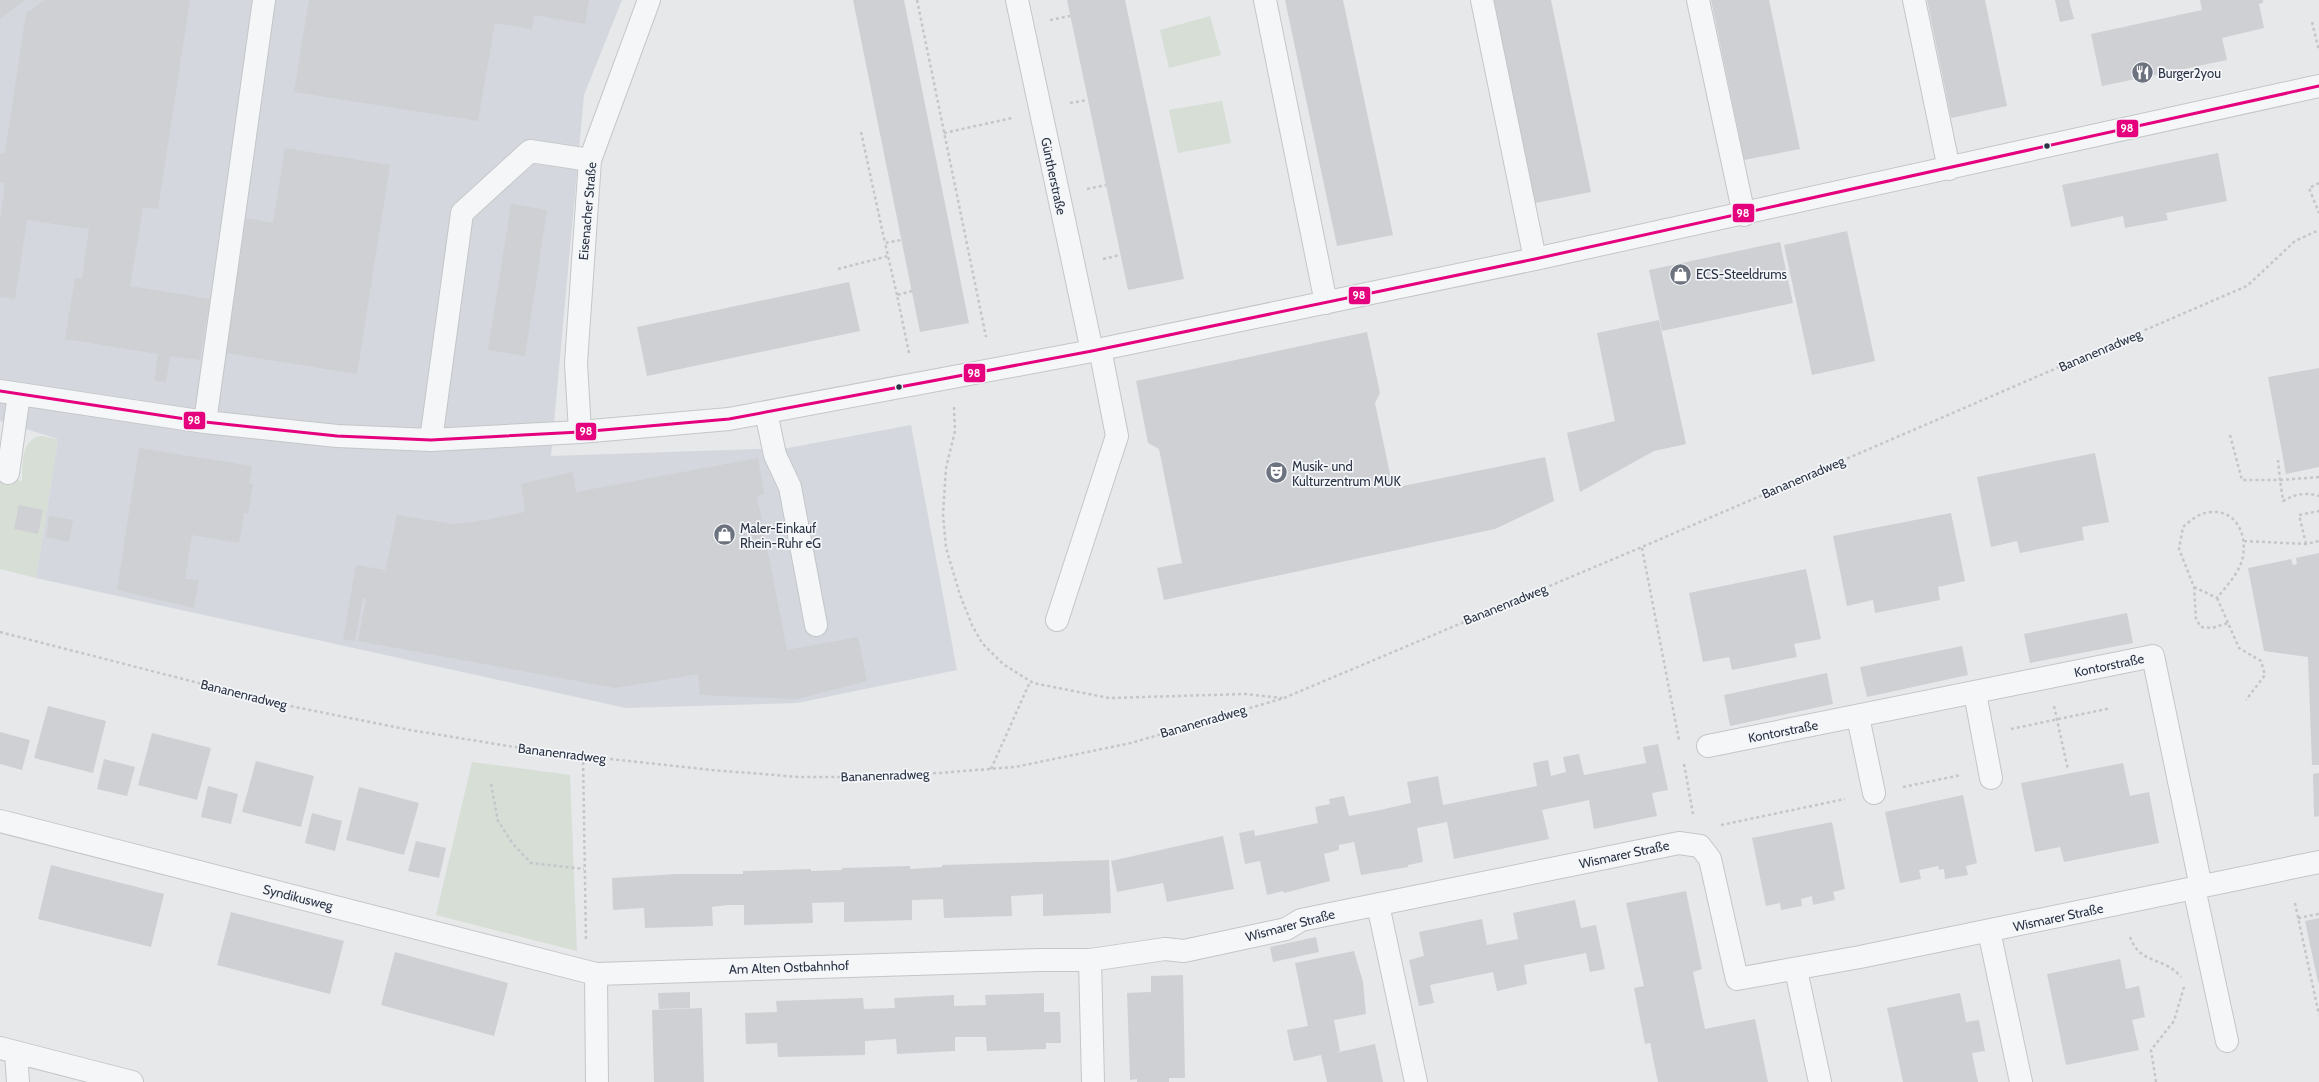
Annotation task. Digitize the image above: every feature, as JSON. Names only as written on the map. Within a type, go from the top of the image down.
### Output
[{"type":"street","points":[[205,422],[264,0]]},
{"type":"street","name":"Eisenacher Straße","points":[[580,432],[576,363],[590,160],[648,0]]},
{"type":"street","name":"Güntherstraße","points":[[1017,0],[1096,350],[1117,436],[1057,620]]},
{"type":"street","points":[[1265,0],[1326,303]]},
{"type":"street","points":[[1482,0],[1536,259]]},
{"type":"street","points":[[1698,0],[1744,215]]},
{"type":"street","points":[[1914,0],[1949,169]]},
{"type":"street","points":[[8,472],[10,393],[205,422],[336,436],[431,440],[580,432],[729,419],[1096,350],[1326,303],[1744,215],[2319,86]]},
{"type":"street","points":[[431,440],[462,213],[530,150],[590,160]]},
{"type":"street","points":[[766,412],[775,455],[790,487],[816,625]]},
{"type":"street","name":"Kontorstraße","points":[[1708,746],[1858,717],[2153,656],[2197,888]]},
{"type":"street","points":[[1975,693],[1991,778]]},
{"type":"street","points":[[1858,717],[1874,793]]},
{"type":"street","name":"Syndikusweg","points":[[0,821],[596,974]]},
{"type":"street","name":"Wismarer Straße","points":[[1225,942],[1286,929],[1301,920],[1679,843],[1700,846],[1710,859],[1737,979],[1796,970],[2319,862]]},
{"type":"street","points":[[2197,888],[2227,1041]]},
{"type":"street","points":[[1378,905],[1416,1082]]},
{"type":"street","points":[[1989,931],[2021,1082]]},
{"type":"street","name":"Am Alten Ostbahnhof","points":[[596,974],[1040,960],[1090,960],[1165,949],[1184,951],[1225,942]]},
{"type":"street","points":[[1090,960],[1093,1082]]},
{"type":"street","points":[[1796,970],[1820,1082]]},
{"type":"street","points":[[596,974],[597,1082]]},
{"type":"street","points":[[8,1050],[18,1082]]},
{"type":"street","points":[[8,1050],[132,1082]]},
{"type":"path","points":[[917,0],[986,337]]},
{"type":"path","points":[[1042,21],[1070,16]]},
{"type":"path","points":[[2312,22],[2319,51]]},
{"type":"path","points":[[1067,104],[1087,100]]},
{"type":"path","points":[[944,133],[1016,117]]},
{"type":"path","points":[[861,132],[909,353]]},
{"type":"path","points":[[2319,184],[2309,188],[2319,213]]},
{"type":"path","points":[[1085,189],[1106,185]]},
{"type":"path","name":"Bananenradweg","points":[[0,632],[280,704],[410,730],[583,756],[712,770],[799,777],[886,778],[1015,767],[1131,743],[1284,698],[1642,548],[2247,286],[2295,241],[2319,230]]},
{"type":"path","points":[[884,243],[901,240]]},
{"type":"path","points":[[1099,260],[1120,255]]},
{"type":"path","points":[[838,269],[888,256]]},
{"type":"path","points":[[897,295],[912,291]]},
{"type":"path","points":[[2230,435],[2242,480],[2280,480],[2319,477]]},
{"type":"path","points":[[2278,460],[2283,501],[2293,495],[2308,494],[2319,496]]},
{"type":"path","points":[[2306,544],[2299,515],[2319,511]]},
{"type":"path","points":[[2218,598],[2240,565],[2244,542],[2239,525],[2228,514],[2212,512],[2196,516],[2183,528],[2179,549],[2194,587],[2196,619],[2201,627],[2212,628],[2228,623]]},
{"type":"path","points":[[2244,542],[2306,544],[2319,541]]},
{"type":"path","points":[[1642,548],[1679,742]]},
{"type":"path","points":[[2194,587],[2218,598],[2239,648],[2261,661],[2265,675],[2246,700]]},
{"type":"path","points":[[2048,678],[2068,770]]},
{"type":"path","points":[[991,769],[1030,682]]},
{"type":"path","points":[[2008,730],[2111,708]]},
{"type":"path","points":[[583,756],[586,947]]},
{"type":"path","points":[[1682,757],[1694,817]]},
{"type":"path","points":[[1700,846],[1718,826],[1962,774]]},
{"type":"path","points":[[491,784],[498,821],[513,844],[531,863],[584,869]]},
{"type":"path","points":[[2295,903],[2319,1015]]},
{"type":"path","points":[[2298,918],[2319,914]]},
{"type":"path","points":[[2130,937],[2139,954],[2175,969],[2182,978],[2184,987],[2174,1021],[2151,1050],[2156,1082]]},
{"type":"shaded area","points":[[0,0],[622,0],[584,95],[551,456],[788,448],[911,425],[957,670],[797,703],[626,708],[36,578],[58,439],[0,421]]},
{"type":"shaded area","points":[[1210,16],[1221,55],[1169,68],[1160,30]]},
{"type":"shaded area","points":[[1222,101],[1231,143],[1178,153],[1169,110]]},
{"type":"shaded area","points":[[41,436],[58,439],[36,578],[0,569],[0,477],[22,481],[23,460],[26,448],[29,442],[34,438]]},
{"type":"shaded area","points":[[472,762],[570,775],[577,951],[436,915]]},
{"type":"building","points":[[0,0],[25,0],[0,19]]},
{"type":"building","points":[[45,0],[190,0],[158,209],[143,207],[130,286],[210,299],[200,360],[170,356],[166,382],[154,381],[158,354],[65,339],[75,278],[82,278],[89,229],[27,220],[15,299],[0,297],[0,219],[5,183],[0,182],[0,153],[5,153],[26,13]]},
{"type":"building","points":[[309,0],[589,0],[585,24],[534,15],[532,29],[495,23],[478,121],[294,92]]},
{"type":"building","points":[[853,0],[904,0],[969,323],[920,332]]},
{"type":"building","points":[[1067,0],[1125,0],[1184,279],[1128,290]]},
{"type":"building","points":[[1285,0],[1343,0],[1393,235],[1337,246]]},
{"type":"building","points":[[1493,0],[1551,0],[1591,192],[1535,203]]},
{"type":"building","points":[[1711,0],[1769,0],[1800,149],[1744,160]]},
{"type":"building","points":[[1927,0],[1985,0],[2007,106],[1951,118]]},
{"type":"building","points":[[2055,0],[2069,0],[2074,19],[2060,22]]},
{"type":"building","points":[[2200,0],[2263,0],[2263,3],[2259,4],[2264,28],[2222,38],[2227,60],[2102,86],[2091,34],[2202,10]]},
{"type":"building","points":[[285,148],[390,165],[357,374],[226,353],[246,218],[273,223]]},
{"type":"building","points":[[2218,153],[2227,201],[2166,213],[2168,220],[2125,228],[2123,216],[2071,227],[2062,185]]},
{"type":"building","points":[[511,204],[547,210],[525,356],[488,350]]},
{"type":"building","points":[[1847,231],[1875,361],[1812,375],[1784,245]]},
{"type":"building","points":[[1780,242],[1793,303],[1662,331],[1649,270]]},
{"type":"building","points":[[849,282],[860,331],[647,376],[637,327]]},
{"type":"building","points":[[1659,320],[1686,444],[1654,451],[1580,492],[1567,433],[1615,421],[1597,333]]},
{"type":"building","name":"Musik- und Kulturzentrum MUK","points":[[1367,332],[1380,393],[1375,403],[1393,488],[1545,457],[1554,501],[1495,529],[1164,600],[1157,568],[1182,563],[1159,449],[1148,443],[1136,381]]},
{"type":"building","points":[[2319,368],[2319,467],[2286,474],[2268,377]]},
{"type":"building","points":[[139,448],[252,466],[249,483],[253,484],[248,513],[244,513],[239,543],[192,535],[185,579],[199,580],[194,608],[117,590]]},
{"type":"building","points":[[2095,453],[2109,522],[2082,527],[2084,540],[2020,553],[2017,541],[1991,547],[1977,477]]},
{"type":"building","points":[[758,458],[764,494],[757,496],[787,650],[858,637],[867,681],[797,699],[700,695],[698,674],[615,688],[358,641],[366,599],[363,598],[355,641],[343,639],[356,565],[385,570],[381,591],[397,515],[453,524],[474,522],[525,512],[521,484],[573,472],[576,492]]},
{"type":"building","points":[[19,505],[43,510],[38,534],[14,529]]},
{"type":"building","points":[[1951,513],[1965,581],[1938,587],[1940,600],[1875,613],[1873,600],[1847,606],[1833,536]]},
{"type":"building","points":[[49,516],[73,520],[69,542],[46,537]]},
{"type":"building","points":[[2319,553],[2319,765],[2312,765],[2308,657],[2264,651],[2248,568],[2291,559],[2293,565],[2297,564],[2296,558]]},
{"type":"building","points":[[1806,569],[1821,639],[1794,644],[1797,657],[1732,670],[1729,657],[1703,662],[1689,593]]},
{"type":"building","points":[[2127,613],[2133,643],[2030,663],[2024,634]]},
{"type":"building","points":[[1962,646],[1968,675],[1867,697],[1860,667]]},
{"type":"building","points":[[1827,673],[1833,704],[1730,726],[1724,695]]},
{"type":"building","points":[[48,706],[106,721],[93,773],[34,758]]},
{"type":"building","points":[[0,732],[30,740],[22,770],[0,764]]},
{"type":"building","points":[[152,733],[211,748],[197,800],[138,785]]},
{"type":"building","points":[[1658,744],[1668,790],[1652,793],[1657,816],[1594,829],[1589,800],[1542,810],[1549,839],[1454,859],[1447,822],[1417,828],[1423,862],[1408,865],[1408,867],[1361,875],[1354,842],[1339,845],[1339,850],[1324,854],[1330,881],[1284,893],[1283,891],[1267,895],[1260,861],[1245,864],[1239,833],[1254,830],[1255,836],[1318,823],[1315,807],[1330,804],[1329,799],[1344,796],[1349,816],[1380,810],[1411,803],[1407,782],[1438,776],[1443,805],[1537,786],[1533,763],[1548,760],[1551,776],[1566,772],[1563,757],[1579,754],[1584,775],[1646,763],[1643,747]]},
{"type":"building","points":[[104,759],[135,767],[127,796],[97,789]]},
{"type":"building","points":[[256,761],[314,776],[301,827],[242,812]]},
{"type":"building","points":[[2123,763],[2130,796],[2149,792],[2159,843],[2064,862],[2060,847],[2035,852],[2021,783]]},
{"type":"building","points":[[2319,773],[2319,816],[2314,817],[2313,774]]},
{"type":"building","points":[[208,786],[238,794],[231,824],[201,817]]},
{"type":"building","points":[[359,787],[419,803],[404,855],[346,840]]},
{"type":"building","points":[[1963,795],[1977,863],[1966,866],[1968,875],[1945,879],[1944,869],[1939,870],[1938,866],[1919,870],[1921,879],[1900,883],[1885,812]]},
{"type":"building","points":[[312,813],[342,821],[335,851],[305,843]]},
{"type":"building","points":[[1832,822],[1845,889],[1833,892],[1835,900],[1813,905],[1812,896],[1801,899],[1802,906],[1781,910],[1780,903],[1766,906],[1752,838]]},
{"type":"building","points":[[1223,836],[1234,889],[1167,902],[1163,883],[1117,892],[1111,861]]},
{"type":"building","points":[[416,841],[446,848],[439,878],[408,871]]},
{"type":"building","points":[[1109,860],[1111,913],[1043,916],[1043,894],[1011,896],[1012,916],[944,918],[943,899],[912,900],[912,920],[844,922],[844,902],[812,903],[813,923],[744,925],[744,905],[728,905],[712,907],[713,926],[645,928],[644,908],[613,910],[612,878],[677,874],[743,874],[743,871],[811,869],[811,871],[842,870],[842,868],[910,866],[910,869],[942,867],[942,865]]},
{"type":"building","points":[[51,865],[164,894],[151,947],[38,919]]},
{"type":"building","points":[[1686,891],[1702,969],[1693,972],[1705,1029],[1755,1019],[1768,1082],[1658,1082],[1650,1043],[1645,1044],[1634,988],[1644,986],[1626,903]]},
{"type":"building","points":[[1575,900],[1581,928],[1596,925],[1605,969],[1590,972],[1586,953],[1524,965],[1527,984],[1497,991],[1493,972],[1430,985],[1434,1003],[1419,1006],[1409,960],[1424,956],[1419,932],[1482,919],[1487,945],[1518,939],[1513,913]]},
{"type":"building","points":[[231,912],[344,941],[330,994],[217,965]]},
{"type":"building","points":[[2319,918],[2319,982],[2318,982],[2305,921]]},
{"type":"building","points":[[1316,937],[1319,952],[1273,962],[1270,947]]},
{"type":"building","points":[[1354,951],[1363,982],[1366,1014],[1334,1020],[1340,1051],[1335,1053],[1375,1044],[1383,1082],[1327,1082],[1321,1055],[1294,1061],[1290,1046],[1287,1030],[1308,1026],[1295,963]]},
{"type":"building","points":[[395,952],[508,983],[494,1036],[381,1005]]},
{"type":"building","points":[[2120,959],[2126,989],[2139,986],[2145,1017],[2132,1020],[2139,1050],[2066,1065],[2047,974]]},
{"type":"building","points":[[1183,975],[1185,1078],[1169,1078],[1169,1082],[1137,1082],[1137,1079],[1130,1080],[1127,993],[1151,992],[1151,976]]},
{"type":"building","points":[[690,992],[690,1008],[659,1009],[658,993]]},
{"type":"building","points":[[1044,993],[1044,1012],[1060,1012],[1061,1043],[1046,1043],[1046,1049],[987,1051],[986,1037],[955,1037],[955,1051],[897,1054],[896,1039],[865,1041],[865,1055],[778,1057],[777,1043],[746,1044],[745,1013],[777,1012],[776,1001],[863,998],[864,1009],[895,1008],[894,998],[954,995],[954,1006],[986,1005],[985,995]]},
{"type":"building","points":[[1960,993],[1966,1022],[1979,1020],[1985,1051],[1972,1053],[1978,1082],[1903,1082],[1887,1008]]},
{"type":"building","points":[[702,1008],[704,1082],[654,1082],[652,1010]]},
{"type":"transit line","name":"98","points":[[0,391],[205,422],[337,436],[431,440],[580,432],[729,419],[1092,351],[1535,259],[2319,86]]},
{"type":"place","name":"Burger2you","points":[[2143,73]]},
{"type":"place","name":"ECS-Steeldrums","points":[[1680,274]]},
{"type":"place","name":"Musik- und Kulturzentrum MUK","points":[[1277,473]]},
{"type":"place","name":"Maler-Einkauf Rhein-Ruhr eG","points":[[725,535]]}]
